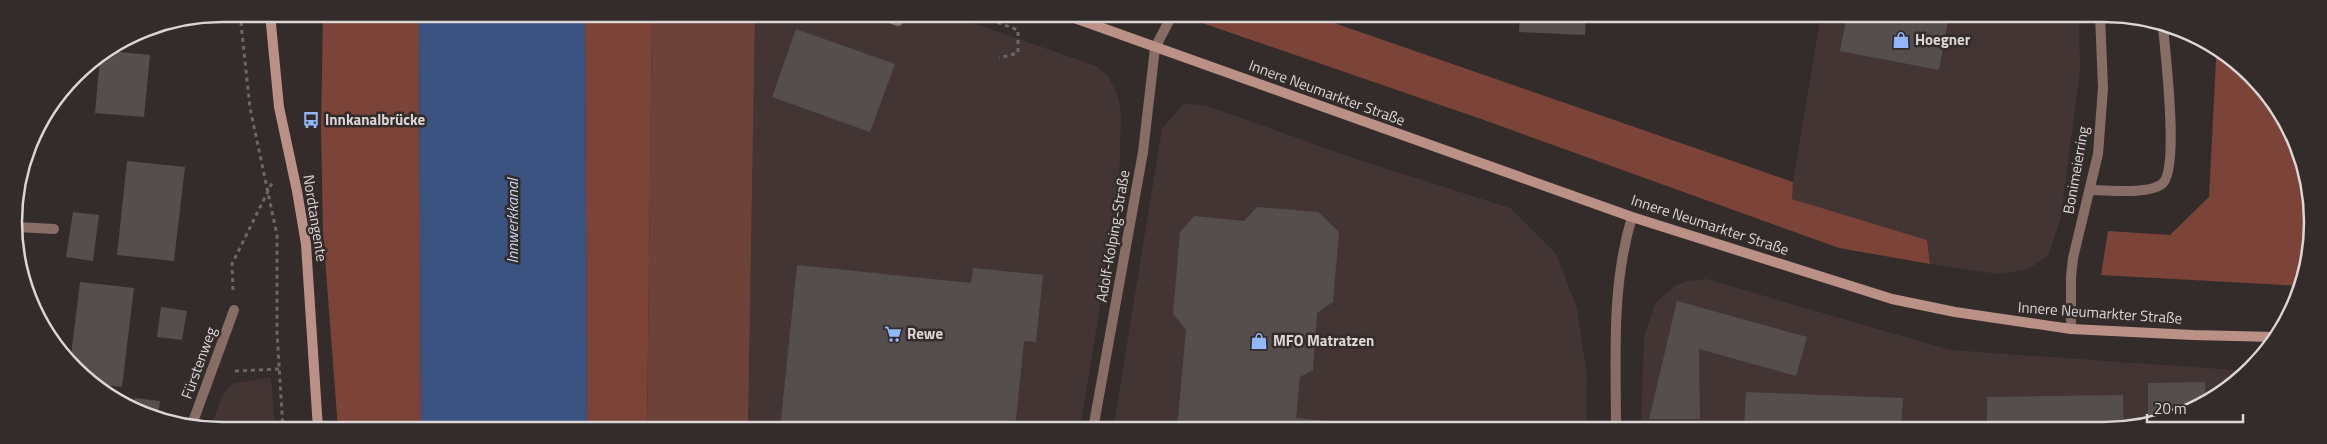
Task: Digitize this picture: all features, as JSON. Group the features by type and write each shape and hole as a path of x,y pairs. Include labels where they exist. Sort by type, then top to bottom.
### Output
{"main road":[{"name":"Nordtangente","path":"271,22 280,107 306,244 318,422"},
{"name":"Innere Neumarkter Straße","path":"1087,22 1155,48 1632,217 1892,298 1964,314 2071,329 2268,337"}],"street":[{"path":"1155,48 1168,22"},
{"name":"Bonimeierring","path":"2071,329 2073,258 2098,154 2103,88 2100,22"},
{"path":"2090,190 2144,191 2163,183 2169,171 2172,147 2163,31"},
{"name":"Adolf-Kolping-Straße","path":"1095,422 1143,152 1155,48"},
{"path":"1616,422 1616,305 1624,245 1632,217"},
{"path":"22,227 54,229"},
{"name":"Fürstenweg","path":"194,420 234,310"}],"path":[{"path":"241,22 250,108 277,235 277,333 283,422"},
{"path":"996,22 1018,30 1018,53 999,58"},
{"path":"234,310 232,264 268,188 289,155"},
{"path":"212,372 280,369"}],"shaded area":[{"path":"323,22 419,22 421,422 337,422 323,231 321,129"},
{"path":"585,22 652,22 647,422 587,422"},
{"path":"652,22 755,22 748,422 647,422"},
{"path":"755,22 970,22 1096,66 1108,76 1117,94 1121,112 1119,190 1081,422 748,422"},
{"path":"1204,22 1331,22 1793,182 1792,199 1927,240 1930,264 1839,248 1484,120 1205,24"},
{"path":"1820,22 2079,22 2080,71 2061,217 2048,256 2026,270 1998,274 1930,264 1927,240 1792,199 1793,182"},
{"path":"2216,56 2237,72 2255,90 2278,122 2294,158 2301,183 2304,209 2303,248 2294,286 2101,275 2108,231 2170,235 2209,197"},
{"path":"1183,104 1205,105 1353,158 1510,208 1556,254 1577,308 1587,377 1586,422 1114,422 1162,129"},
{"path":"1706,279 1950,350 2239,370 2216,388 2193,401 2157,415 2131,420 2105,422 1641,422 1644,337 1655,303 1676,285 1687,281"},
{"path":"271,377 274,422 213,421 222,396 232,384"}],"water":[{"name":"Innwerkkanal","path":"419,22 585,22 587,422 421,422"}],"building":[{"path":"1520,22 1586,22 1585,35 1519,32"},
{"path":"1846,22 1948,22 1939,70 1840,51"},
{"path":"796,29 895,64 870,132 772,97"},
{"path":"120,50 120,52 150,55 144,117 95,113 99,65"},
{"path":"127,161 185,167 174,261 117,255"},
{"path":"1257,207 1318,212 1339,232 1333,302 1317,313 1313,370 1300,377 1296,418 1337,422 1178,422 1186,330 1173,314 1180,232 1194,216 1244,221"},
{"path":"73,212 99,215 93,261 66,257"},
{"path":"797,265 971,283 973,268 1043,275 1036,342 1024,341 1016,422 781,422"},
{"path":"80,282 134,288 122,387 108,385 90,372 71,353"},
{"path":"1677,301 1807,337 1796,376 1699,349 1700,419 1649,419"},
{"path":"161,307 187,311 182,340 157,337"},
{"path":"2205,382 2205,395 2169,411 2148,417 2148,383"},
{"path":"1746,392 1903,398 1902,422 1744,422"},
{"path":"2123,395 2124,421 1987,422 1987,397"},
{"path":"135,398 160,401 159,411 158,411 134,401"}],"place":[{"name":"Hoegner","path":"1901,40"},
{"name":"Innkanalbrücke","path":"311,120"},
{"name":"Rewe","path":"893,334"},
{"name":"MFO Matratzen","path":"1259,341"}]}
